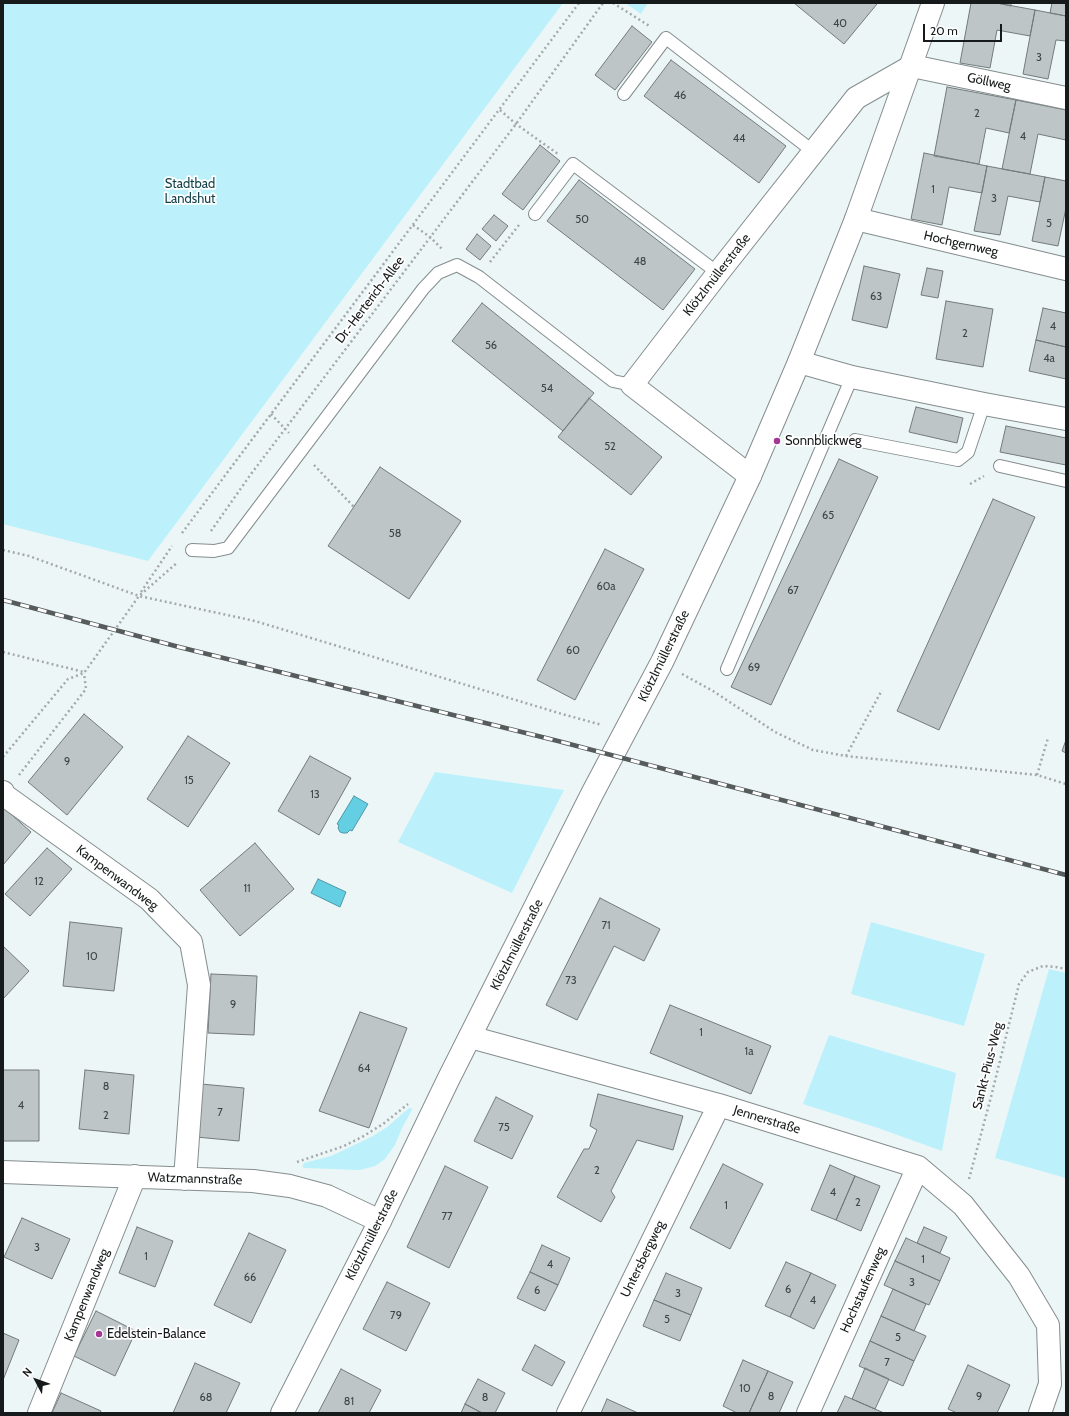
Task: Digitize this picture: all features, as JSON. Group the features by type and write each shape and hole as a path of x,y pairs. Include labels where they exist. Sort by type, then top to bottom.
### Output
{"street":[{"name":"Klötzlmüllerstraße","path":"282,1413 380,1221 470,1037 593,792 662,662 750,476 799,362 856,219 912,66 933,3"},
{"name":"Klötzlmüllerstraße","path":"632,385 856,98 912,66"},
{"name":"Göllweg","path":"912,66 1066,98"},
{"name":"Hochgernweg","path":"856,219 1066,269"},
{"path":"799,362 852,377 1066,419"},
{"path":"632,385 750,476"},
{"name":"Kampenwandweg","path":"4,793 149,899 192,942 199,984 185,1179"},
{"name":"Jennerstraße","path":"470,1037 719,1104 918,1167 962,1205 1019,1276 1048,1325 1050,1384 1040,1413"},
{"name":"Untersbergweg","path":"568,1413 719,1104"},
{"name":"Hochstaufenweg","path":"808,1413 918,1167"},
{"name":"Watzmannstraße","path":"3,1172 253,1181 290,1186 327,1196 380,1221"},
{"name":"Kampenwandweg","path":"39,1413 135,1176"}],"lane":[{"path":"624,94 666,38 814,152"},
{"path":"535,214 573,164 718,273"},
{"path":"192,550 214,551 228,548 423,288 438,273 457,265 479,276 613,381 632,385"},
{"path":"726,669 852,377"},
{"path":"855,440 958,460 968,452 984,404"},
{"path":"1000,466 1066,481"}],"path":[{"name":"Dr.-Herterich-Allee","path":"178,538 580,3"},
{"name":"Dr.-Herterich-Allee","path":"139,596 192,550 210,532 251,474 516,124 604,3"},
{"path":"613,3 666,38"},
{"path":"500,110 516,124 573,164"},
{"path":"479,276 527,216 535,214"},
{"path":"413,225 430,237 457,265"},
{"name":"Dr.-Herterich-Allee","path":"3,757 68,679 84,673 173,545"},
{"path":"3,550 29,556 139,596 255,621 562,714 625,731"},
{"path":"3,652 84,673 86,689 4,793"},
{"path":"662,662 713,691 775,732 813,750 846,756 1038,774 1066,784"},
{"path":"846,756 882,690"},
{"path":"1038,774 1048,738"},
{"name":"Sankt-Pius-Weg","path":"962,1205 1019,984 1028,972 1043,966 1066,969"},
{"path":"292,1164 344,1146 362,1137 383,1124 409,1103"}],"green space":[{"name":"Stadtbad Landshut","path":"3,3 563,3 148,561 3,524"},
{"path":"625,3 648,3 641,14"},
{"path":"435,772 564,790 512,893 398,842"},
{"path":"871,922 985,954 964,1026 851,994"},
{"path":"1049,969 1066,973 1066,1178 995,1158"},
{"path":"829,1035 956,1073 942,1151 878,1128 803,1104"},
{"path":"409,1108 412,1110 395,1145 385,1159 375,1166 360,1170 304,1168 302,1166 304,1163 331,1156 373,1136 387,1127"}],"water":[{"path":"354,796 368,804 352,831 350,830 347,833 340,832 338,828 339,825 337,824"},
{"path":"318,879 346,892 340,907 311,893"}],"building":[{"path":"794,3 876,3 877,4 844,44"},
{"path":"971,3 997,3 1035,10 1030,36 997,30 990,68 960,63"},
{"path":"997,3 1011,3 1011,6"},
{"path":"1052,3 1066,3 1066,16 1050,13"},
{"path":"1035,10 1066,16 1066,41 1056,40 1048,79 1023,74"},
{"path":"632,26 652,42 615,90 595,75"},
{"path":"671,60 786,146 759,183 644,96"},
{"path":"947,87 1016,100 1009,133 986,128 979,164 934,156"},
{"path":"1016,100 1066,110 1066,140 1038,134 1030,174 1002,169"},
{"path":"540,145 560,161 523,210 502,194"},
{"path":"924,153 987,166 982,193 949,187 942,225 911,219"},
{"path":"987,166 1045,177 1040,202 1008,196 1000,235 974,231"},
{"path":"1045,177 1066,181 1066,208 1058,246 1032,241"},
{"path":"579,180 695,269 663,310 547,221"},
{"path":"494,215 508,226 496,241 482,229"},
{"path":"477,234 491,246 480,260 466,249"},
{"path":"864,266 900,274 887,328 852,320"},
{"path":"927,268 943,271 938,298 921,295"},
{"path":"946,301 993,309 983,367 936,359"},
{"path":"482,303 594,393 563,431 452,341"},
{"path":"1043,308 1066,313 1066,347 1036,340"},
{"path":"1036,340 1066,347 1066,379 1029,371"},
{"path":"589,398 662,457 631,495 558,437"},
{"path":"916,407 963,418 957,443 909,432"},
{"path":"1006,426 1066,438 1066,465 1000,452"},
{"path":"839,459 878,477 771,705 731,687"},
{"path":"380,467 461,521 409,599 328,546"},
{"path":"993,499 1035,517 939,730 897,711"},
{"path":"605,549 644,569 575,700 537,680"},
{"path":"84,714 123,747 67,815 28,782"},
{"path":"188,736 230,763 188,827 147,799"},
{"path":"1066,740 1066,753 1062,751"},
{"path":"310,756 351,778 319,835 278,811"},
{"path":"3,807 31,832 3,865"},
{"path":"255,843 294,889 240,936 200,890"},
{"path":"47,848 72,869 30,916 5,894"},
{"path":"600,898 660,929 644,961 614,946 577,1020 546,1005"},
{"path":"70,922 122,928 114,991 63,986"},
{"path":"3,946 29,971 3,999"},
{"path":"211,974 257,976 254,1035 208,1033"},
{"path":"670,1005 771,1046 751,1094 650,1053"},
{"path":"360,1012 407,1028 369,1128 319,1111"},
{"path":"3,1070 39,1070 39,1141 3,1141"},
{"path":"85,1070 134,1075 129,1134 79,1129"},
{"path":"201,1084 244,1088 239,1141 196,1137"},
{"path":"598,1094 683,1116 673,1150 637,1140 611,1191 615,1197 601,1222 557,1197 584,1149 589,1149 597,1130 590,1126"},
{"path":"496,1097 533,1116 512,1159 474,1141"},
{"path":"723,1164 763,1184 730,1249 690,1228"},
{"path":"830,1165 855,1176 836,1220 811,1210"},
{"path":"445,1166 488,1187 449,1268 407,1247"},
{"path":"855,1176 880,1186 861,1231 836,1220"},
{"path":"22,1218 70,1239 52,1279 4,1257"},
{"path":"137,1227 173,1241 155,1287 119,1273"},
{"path":"924,1227 947,1237 940,1253 917,1243"},
{"path":"249,1233 286,1250 251,1323 214,1305"},
{"path":"906,1238 950,1258 940,1281 895,1261"},
{"path":"542,1245 570,1258 558,1285 530,1272"},
{"path":"895,1261 940,1281 929,1305 884,1285"},
{"path":"786,1262 811,1273 790,1317 765,1306"},
{"path":"530,1272 558,1285 545,1311 517,1298"},
{"path":"666,1273 702,1288 691,1315 654,1300"},
{"path":"811,1273 836,1285 814,1329 790,1317"},
{"path":"387,1282 430,1303 406,1351 363,1329"},
{"path":"893,1289 926,1304 914,1331 881,1316"},
{"path":"654,1300 691,1315 680,1341 643,1326"},
{"path":"96,1311 136,1331 115,1376 74,1356"},
{"path":"881,1316 926,1336 914,1361 870,1341"},
{"path":"3,1333 19,1340 3,1380"},
{"path":"870,1341 914,1361 903,1386 859,1366"},
{"path":"535,1345 565,1362 552,1386 522,1370"},
{"path":"743,1360 768,1371 749,1413 737,1413 723,1406"},
{"path":"195,1363 240,1383 226,1413 173,1413"},
{"path":"968,1365 1010,1385 997,1413 957,1413 948,1409"},
{"path":"865,1368 889,1379 875,1409 852,1399"},
{"path":"341,1369 381,1390 369,1413 318,1413"},
{"path":"768,1371 793,1382 779,1413 749,1413"},
{"path":"478,1379 505,1393 495,1413 482,1413 465,1404"},
{"path":"61,1393 101,1411 100,1413 52,1413"},
{"path":"845,1396 852,1399 884,1413 837,1413"},
{"path":"607,1399 638,1413 601,1413"},
{"path":"465,1404 482,1413 461,1413"}],"railway":[{"path":"3,600 179,647 558,741 1066,875"}],"place":[{"name":"Sonnblickweg","path":"777,441"},
{"name":"Edelstein-Balance","path":"99,1334"}]}
